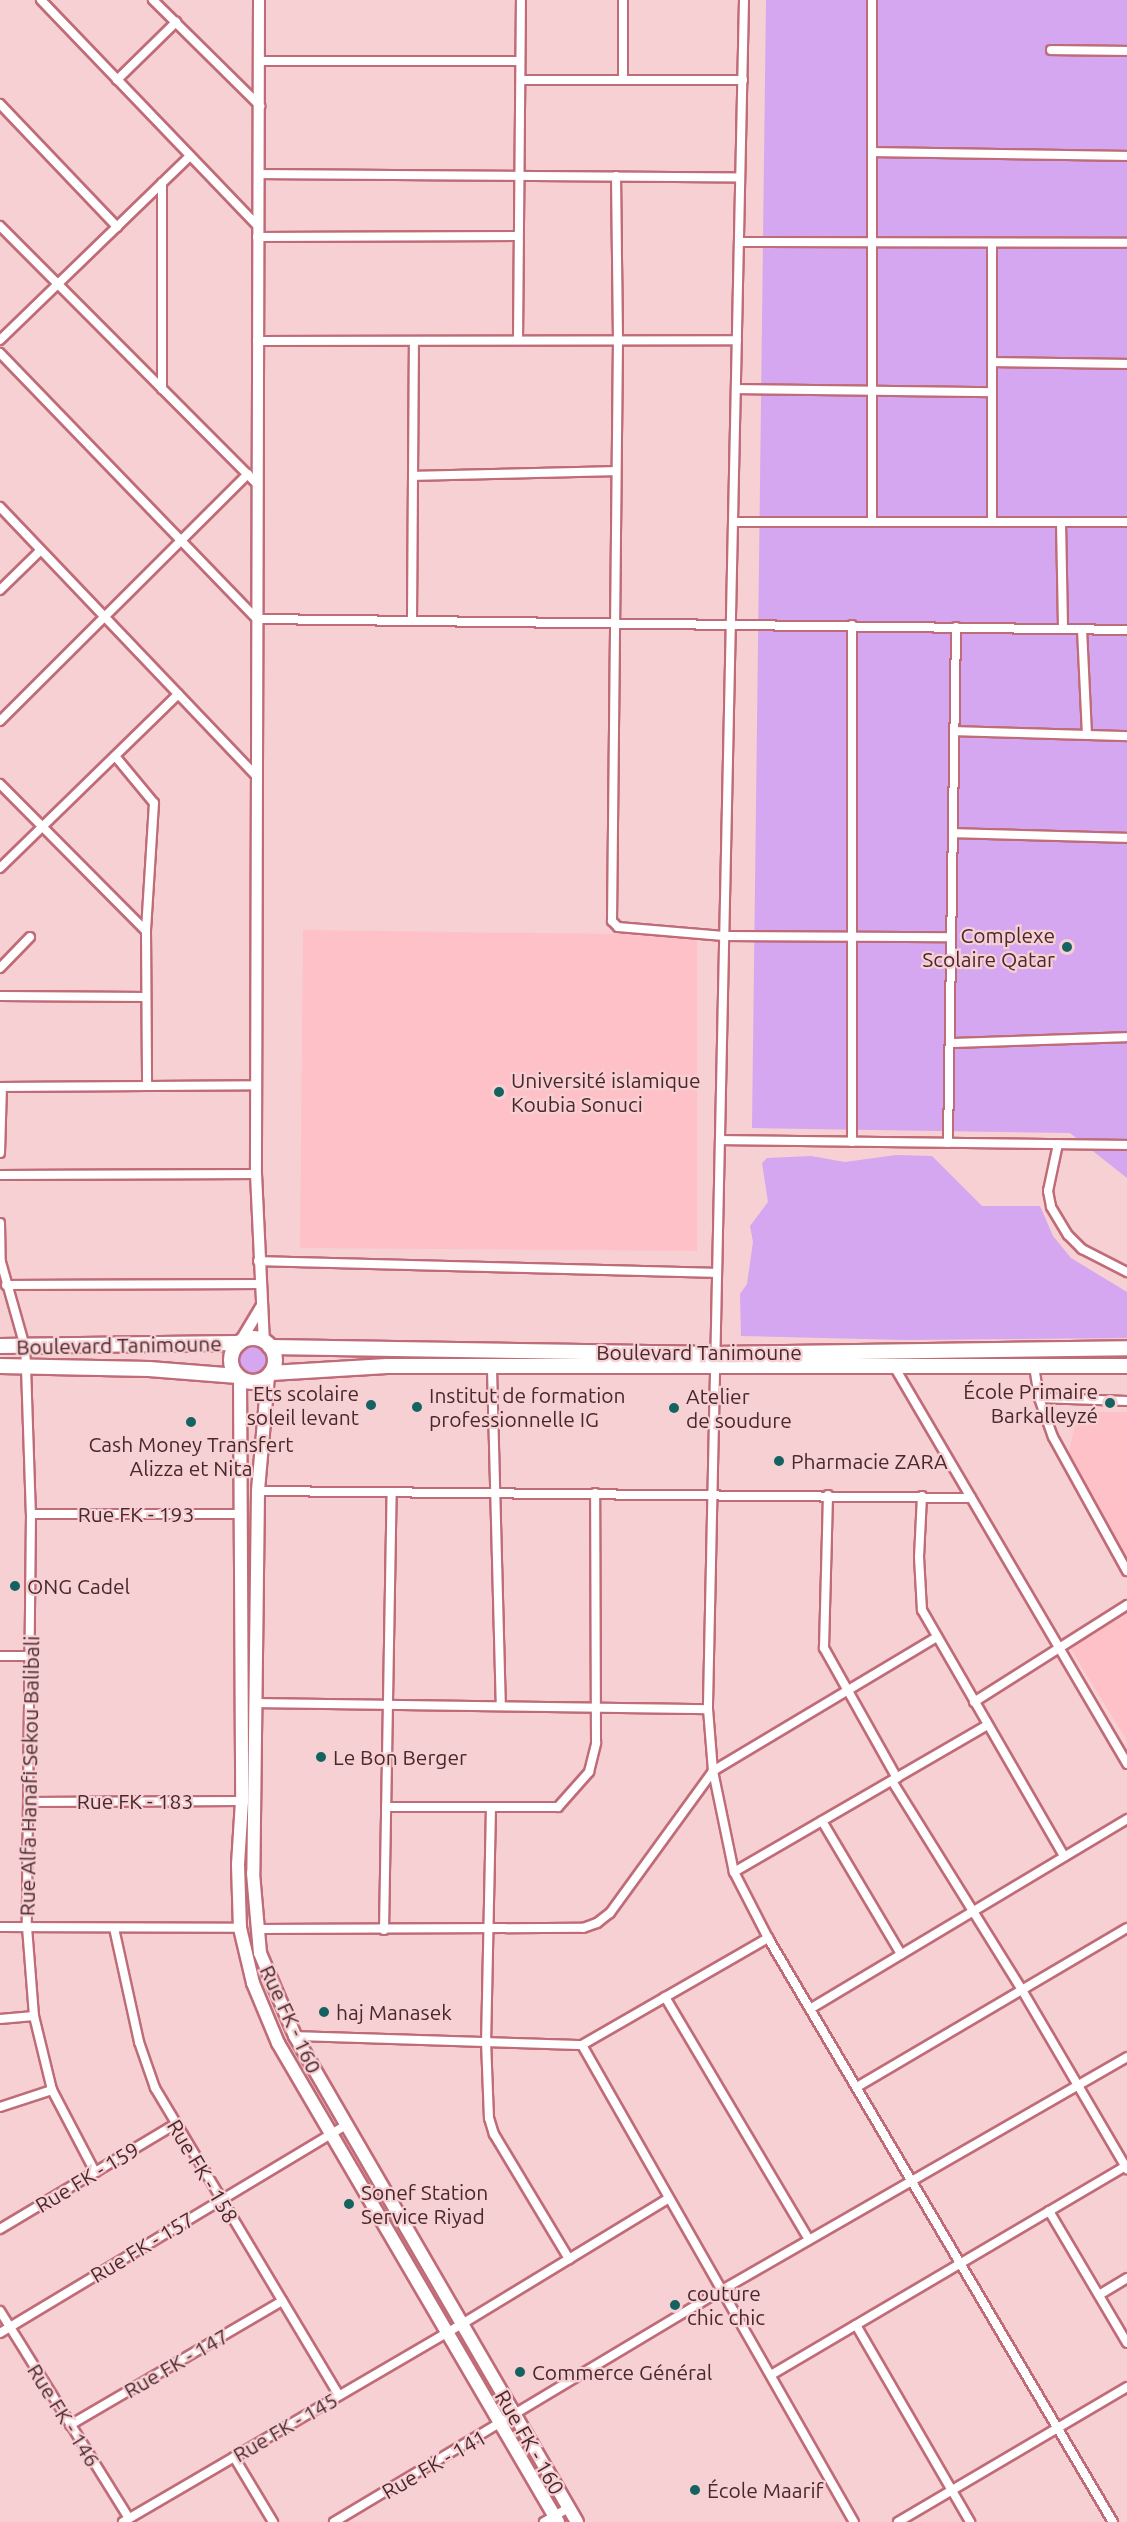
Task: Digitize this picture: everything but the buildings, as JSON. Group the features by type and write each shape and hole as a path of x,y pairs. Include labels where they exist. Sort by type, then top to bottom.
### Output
{"main road":[{"path":"252,1338 267,1344 275,1362 270,1374 255,1382 239,1377 231,1356 240,1343 252,1338"},
{"name":"Boulevard Tanimoune","path":"0,1346 240,1343"},
{"name":"Boulevard Tanimoune","path":"267,1344 715,1354 1127,1348"},
{"name":"Boulevard Tanimoune","path":"0,1366 149,1369 239,1377"},
{"name":"Boulevard Tanimoune","path":"270,1374 387,1366 492,1369 1127,1366"},
{"name":"Rue FK - 160","path":"270,1374 258,1491 253,1873 256,1929 260,1953 295,2036 577,2522"},
{"name":"Rue FK - 160","path":"239,1377 242,1514 242,1801 238,1864 240,1928 246,1955 278,2043 502,2423 553,2520"},
{"path":"246,1955 260,1953"}],"street":[{"path":"42,0 257,225"},
{"path":"153,0 260,106"},
{"path":"259,0 256,1174 259,1284 267,1344"},
{"path":"518,340 521,0"},
{"path":"623,0 623,79"},
{"path":"744,0 708,1709 714,1772 734,1872 768,1938 959,2265 1113,2522"},
{"path":"872,0 872,522"},
{"path":"117,80 176,22"},
{"path":"1051,50 1127,51"},
{"path":"260,61 520,61"},
{"path":"521,80 742,80"},
{"path":"0,104 117,227"},
{"path":"873,152 1127,156"},
{"path":"0,340 190,156"},
{"path":"258,174 740,177"},
{"path":"616,176 618,340 612,921 618,927 724,936 951,937"},
{"path":"162,183 162,388"},
{"path":"0,226 257,484"},
{"path":"257,237 518,236"},
{"path":"739,242 1127,243"},
{"path":"992,243 992,522"},
{"path":"412,620 414,340"},
{"path":"257,341 737,340"},
{"path":"0,353 257,619 731,623 1127,630"},
{"path":"992,362 1127,364"},
{"path":"736,389 992,393"},
{"path":"413,476 616,471"},
{"path":"0,721 248,474"},
{"path":"0,507 257,777"},
{"path":"733,522 1127,522"},
{"path":"1061,522 1063,628"},
{"path":"0,590 41,550"},
{"path":"852,625 852,1142"},
{"path":"948,1143 956,627"},
{"path":"1082,629 1087,735"},
{"path":"0,868 178,694"},
{"path":"955,731 1127,736"},
{"path":"115,756 154,803 146,931 147,1085"},
{"path":"0,784 146,931"},
{"path":"953,833 1127,838"},
{"path":"0,968 30,937"},
{"path":"0,996 146,997"},
{"path":"950,1043 1127,1037"},
{"path":"0,1153 1,1087 256,1085"},
{"path":"720,1140 1127,1145"},
{"path":"1058,1144 1048,1191 1051,1207 1068,1235 1082,1248 1127,1272"},
{"path":"0,1175 256,1174"},
{"name":"Rue Alfa Hanafi Sekou Balibali","path":"0,1223 6,1285 4,1296 25,1347 26,1366 31,1514 27,1927 34,2016 52,2090 95,2172"},
{"path":"258,1261 717,1273"},
{"path":"6,1285 259,1284"},
{"path":"240,1343 261,1306"},
{"path":"1034,1366 1039,1398 1071,1475 1127,1571"},
{"path":"895,1368 1127,1764"},
{"path":"492,1369 501,1706"},
{"path":"1039,1398 1127,1401"},
{"path":"258,1491 712,1493 971,1498"},
{"path":"384,1930 392,1492"},
{"path":"386,1807 558,1807 568,1798 593,1765 595,1493"},
{"path":"771,2375 1126,2167 895,1780 824,1648 828,1495"},
{"path":"922,1496 919,1557 922,1610 1064,1856"},
{"name":"Rue FK - 193","path":"31,1514 242,1514"},
{"path":"974,1702 1060,1650 1127,1605"},
{"path":"256,1929 584,1928 597,1923 610,1913 714,1772 936,1637"},
{"path":"0,1656 30,1656"},
{"path":"257,1703 708,1709"},
{"path":"734,1872 988,1725"},
{"name":"Rue FK - 183","path":"28,1802 242,1801"},
{"path":"491,1807 486,2041 491,2127 569,2259"},
{"path":"810,2008 1127,1819"},
{"path":"822,1821 901,1954"},
{"path":"0,1927 240,1928"},
{"name":"Rue FK - 158","path":"114,1928 139,2042 155,2088 174,2125 339,2395"},
{"path":"857,2087 1127,1928"},
{"path":"295,2036 582,2045 768,1938"},
{"path":"665,1997 809,2240"},
{"path":"0,2019 34,2016"},
{"path":"582,2045 854,2522"},
{"name":"Rue FK - 141","path":"334,2522 722,2290 1127,2057"},
{"path":"0,2107 52,2090"},
{"name":"Rue FK - 159","path":"0,2229 174,2125"},
{"name":"Rue FK - 157","path":"0,2333 346,2125"},
{"name":"Rue FK - 145","path":"126,2520 462,2324 669,2198"},
{"path":"1049,2211 1127,2343"},
{"path":"1099,2295 1127,2278"},
{"name":"Rue FK - 147","path":"70,2425 282,2301"},
{"name":"Rue FK - 146","path":"0,2311 126,2520"},
{"path":"856,2325 970,2522"},
{"path":"898,2522 1127,2387"},
{"path":"234,2457 273,2522"},
{"path":"553,2520 568,2508"}],"shaded area":[{"path":"766,0 1127,0 1127,1178 1070,1133 752,1128"},
{"name":"Université islamique Koubia Sonuci","path":"303,930 697,935 697,1251 300,1248"},
{"path":"896,1155 932,1156 982,1206 1040,1206 1053,1236 1071,1258 1127,1292 1127,1338 905,1340 741,1336 740,1294 747,1284 753,1242 750,1226 768,1202 762,1163 767,1158 811,1156 845,1162"},
{"path":"253,1343 264,1348 269,1359 264,1370 253,1375 242,1370 237,1359 242,1348"},
{"path":"1078,1412 1127,1412 1127,1558 1068,1455"},
{"path":"1127,1612 1127,1741 1069,1646"}],"place":[{"name":"Complexe Scolaire Qatar","path":"1067,947"},
{"name":"Université islamique Koubia Sonuci","path":"499,1092"},
{"name":"École Primaire Barkalleyzé","path":"1110,1403"},
{"name":"Ets scolaire soleil levant","path":"371,1405"},
{"name":"Institut de formation professionnelle IG","path":"417,1407"},
{"name":"Atelier de soudure","path":"674,1408"},
{"name":"Cash Money Transfert Alizza et Nita","path":"191,1422"},
{"name":"Pharmacie ZARA","path":"779,1461"},
{"name":"ONG Cadel","path":"15,1586"},
{"name":"Le Bon Berger","path":"321,1757"},
{"name":"haj Manasek","path":"324,2012"},
{"name":"Sonef Station Service Riyad","path":"349,2204"},
{"name":"couture chic chic","path":"675,2305"},
{"name":"Commerce Général","path":"520,2372"},
{"name":"École Maarif","path":"695,2490"}]}
